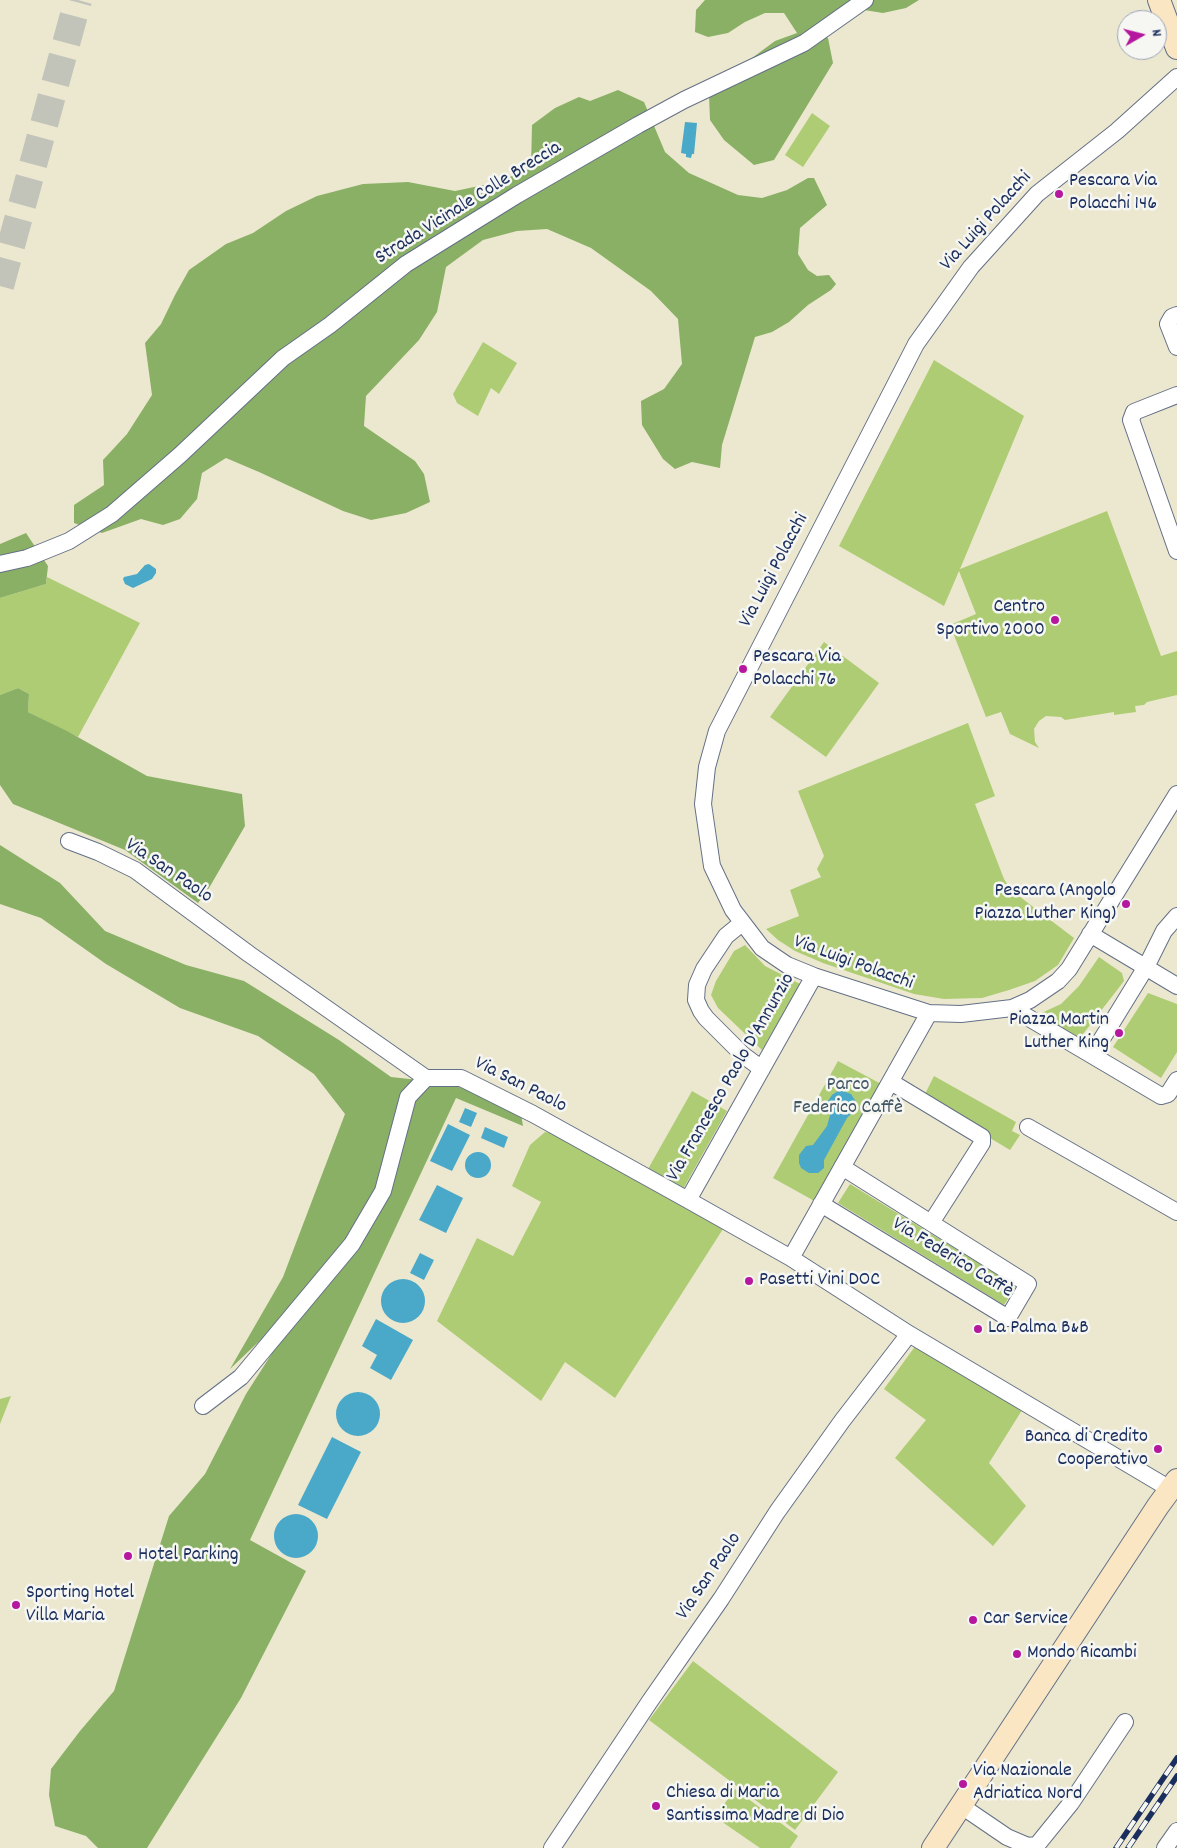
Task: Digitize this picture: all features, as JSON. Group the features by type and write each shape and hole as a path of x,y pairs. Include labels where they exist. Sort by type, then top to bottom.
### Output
{"main road":[{"path":"1158,0 1177,48"},
{"path":"933,1848 1168,1492"}],"street":[{"name":"Strada Vicinale Colle Breccia","path":"0,564 27,558 69,542 112,514 180,455 283,358 330,325 406,264 638,125 684,100 804,43 865,0"},
{"name":"Via Luigi Polacchi","path":"1177,77 1124,124 1037,194 966,275 916,344 717,731 707,767 703,804 712,866 731,906 762,948 787,965 814,976 929,1013 961,1014 1012,1008 1030,1000 1058,981 1069,969 1177,794"},
{"path":"1177,315 1172,317 1168,324 1177,347"},
{"path":"1177,395 1134,412 1131,420 1177,551"},
{"name":"Via San Paolo","path":"69,841 98,852 135,870 258,960 426,1078 461,1078 533,1114 688,1200 791,1258 909,1334 1168,1492"},
{"path":"1092,1054 1146,967 1164,931 1177,916"},
{"path":"742,923 726,936 704,970 697,985 696,1000 706,1018 743,1055 762,1068"},
{"path":"1090,934 1177,986"},
{"name":"Via Francesco Paolo D'Annunzio","path":"688,1200 814,976"},
{"path":"1012,1008 1161,1096 1168,1094 1177,1080"},
{"path":"791,1258 929,1013"},
{"path":"203,1406 241,1377 352,1244 383,1191 408,1097 426,1078"},
{"name":"Via Federico Caffè","path":"891,1082 982,1138 982,1143 931,1223"},
{"path":"1028,1127 1177,1212"},
{"name":"Via Federico Caffè","path":"821,1204 1008,1318 1028,1284 842,1167"},
{"name":"Via San Paolo","path":"552,1848 650,1701 722,1599 783,1505 842,1421 909,1334"},
{"path":"960,1805 1015,1840 1028,1846 1037,1845 1072,1803 1124,1722"},
{"path":"1165,1848 1177,1831"}],"green space":[{"path":"705,0 919,0 906,8 883,13 864,10 817,30 828,38 833,63 774,160 754,165 724,140 710,120 709,95 775,41 797,33 784,13 765,13 745,22 728,33 708,37 695,32 696,10"},
{"path":"618,90 644,102 665,152 689,173 738,195 762,198 787,190 808,178 814,178 827,205 800,228 798,254 808,270 817,276 829,275 836,284 831,290 808,305 789,322 772,332 755,337 722,445 720,468 692,462 675,469 663,459 642,425 641,401 664,389 682,364 678,319 651,291 591,248 547,229 517,231 483,240 446,267 437,312 419,340 366,396 364,426 415,461 424,474 430,502 406,513 371,520 343,511 226,458 202,473 197,499 180,519 163,525 141,519 102,533 74,523 74,505 104,485 103,460 127,434 152,395 145,343 161,324 189,270 226,244 253,233 286,211 317,196 363,184 408,182 455,191 498,182 531,168 532,125 555,108 579,97 590,101"},
{"path":"812,113 830,126 803,167 785,155"},
{"path":"483,342 517,363 499,394 491,388 478,416 457,403 453,394"},
{"path":"934,360 1024,416 960,569 1107,511 1161,656 1177,651 1177,695 1135,706 1136,712 1114,715 1114,712 1065,720 1061,717 1046,716 1039,721 1034,729 1035,742 1039,748 1010,734 1001,712 986,717 950,625 976,614 959,571 944,606 839,546"},
{"path":"26,533 48,566 46,584 0,598 0,544"},
{"path":"47,577 140,623 78,737 28,712 29,694 18,688 0,695 0,598 46,584"},
{"path":"824,642 879,683 826,757 770,717"},
{"path":"18,688 29,694 28,712 67,731 147,776 242,794 245,826 209,888 198,903 125,850 13,804 0,785 0,695"},
{"path":"968,723 995,796 975,804 1004,879 1011,890 1074,938 1058,965 1035,981 1009,990 982,998 944,999 914,994 823,963 795,951 778,940 766,929 799,916 790,890 821,877 817,869 824,856 798,791"},
{"path":"0,845 60,883 105,931 186,965 244,981 339,1040 391,1077 446,1083 481,1094 521,1114 523,1126 456,1098 250,1540 306,1571 241,1698 147,1848 98,1848 86,1836 55,1826 49,1795 51,1769 114,1691 169,1516 205,1474 246,1394 285,1333 272,1329 230,1369 283,1277 345,1114 314,1074 258,1036 180,1008 106,964 41,918 0,904"},
{"path":"745,945 765,966 800,984 762,1050 718,1008 711,995 716,981 734,951"},
{"path":"1099,957 1122,973 1124,981 1080,1038 1037,1015 1061,1004 1079,986"},
{"path":"1148,993 1177,1004 1177,1052 1161,1078 1113,1047"},
{"name":"Parco Federico Caffè","path":"838,1061 885,1086 818,1203 773,1178"},
{"path":"934,1076 1016,1122 1012,1131 1020,1135 1010,1150 923,1098"},
{"path":"692,1091 727,1111 683,1189 648,1169"},
{"path":"545,1132 551,1133 723,1229 615,1398 565,1362 541,1401 437,1321 477,1238 513,1256 541,1202 512,1186 530,1145"},
{"path":"850,1184 1016,1286 1004,1305 838,1203"},
{"path":"919,1341 1024,1407 989,1463 1026,1506 993,1546 895,1458 926,1420 884,1389"},
{"path":"11,1396 0,1424 0,1399"},
{"path":"693,1661 838,1772 795,1830 649,1720"},
{"path":"735,1789 798,1836 790,1848 760,1848 715,1817"}],"water":[{"path":"685,122 697,123 694,154 692,154 691,158 681,153"},
{"path":"149,564 156,569 152,579 133,588 125,584 124,577 137,574 145,565"},
{"path":"838,1091 851,1094 856,1102 855,1110 847,1118 824,1160 824,1168 818,1173 809,1173 801,1168 799,1155 806,1146 813,1145 827,1126 830,1115 828,1101"},
{"path":"465,1108 477,1113 471,1127 459,1122"},
{"path":"448,1124 470,1135 452,1171 430,1161"},
{"path":"485,1127 508,1137 504,1148 481,1138"},
{"path":"478,1152 487,1156 491,1165 487,1174 478,1178 469,1174 465,1165 469,1156"},
{"path":"437,1185 463,1198 446,1233 419,1220"},
{"path":"420,1253 434,1260 424,1280 410,1273"},
{"path":"403,1279 415,1283 421,1289 425,1301 421,1313 415,1319 403,1323 391,1319 385,1313 381,1301 385,1289 391,1283"},
{"path":"376,1319 413,1340 391,1380 370,1368 377,1355 362,1346"},
{"path":"358,1392 370,1396 376,1402 380,1414 376,1426 370,1432 358,1436 346,1432 340,1426 336,1414 340,1402 346,1396"},
{"path":"332,1437 361,1452 327,1519 298,1505"},
{"path":"296,1514 308,1518 314,1524 318,1536 314,1548 308,1554 296,1558 284,1554 278,1548 274,1536 278,1524 284,1518"}],"tunnel":[{"path":"0,286 78,0"}],"railway":[{"path":"1116,1848 1177,1758"},
{"path":"1128,1848 1177,1776"}],"place":[{"name":"Pescara Via Polacchi 146","path":"1059,194"},
{"name":"Centro Sportivo 2000","path":"1055,620"},
{"name":"Pescara Via Polacchi 76","path":"743,669"},
{"name":"Pescara (Angolo Piazza Luther King)","path":"1126,904"},
{"name":"Piazza Martin Luther King","path":"1119,1033"},
{"name":"Pasetti Vini DOC","path":"749,1281"},
{"name":"La Palma B&B","path":"978,1329"},
{"name":"Banca di Credito Cooperativo","path":"1158,1449"},
{"name":"Hotel Parking","path":"128,1556"},
{"name":"Sporting Hotel Villa Maria","path":"16,1605"},
{"name":"Car Service","path":"973,1620"},
{"name":"Mondo Ricambi","path":"1017,1654"},
{"name":"Via Nazionale Adriatica Nord","path":"963,1784"},
{"name":"Chiesa di Maria Santissima Madre di Dio","path":"656,1806"}]}
